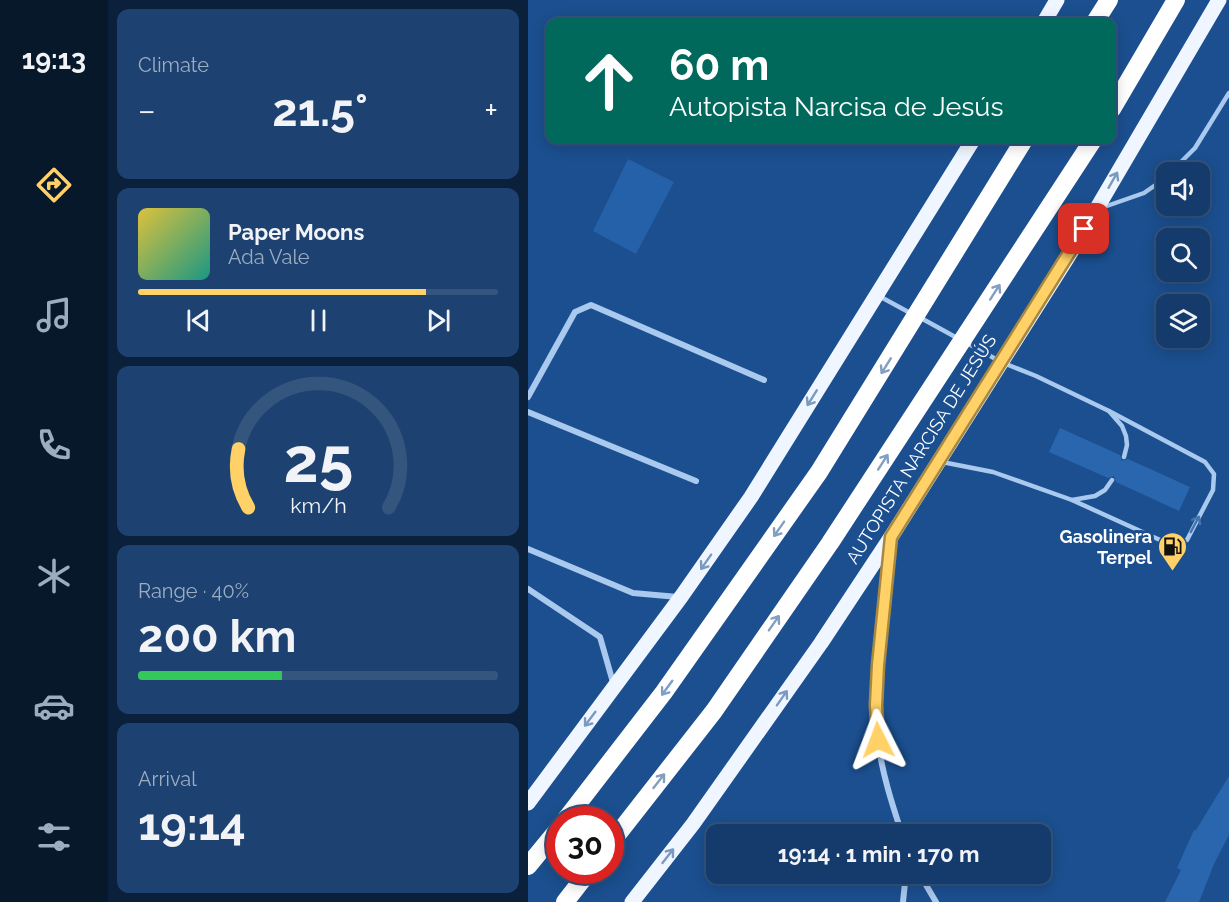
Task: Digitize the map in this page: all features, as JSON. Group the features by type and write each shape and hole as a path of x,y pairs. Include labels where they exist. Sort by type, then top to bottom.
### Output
{"highway":[{"path":"1098,18 1109,0"},
{"path":"1116,102 1176,0"},
{"path":"576,806 664,692 800,500 1022,144"},
{"name":"AUTOPISTA NARCISA DE JESÚS","path":"624,826 714,711 830,543 1090,144"},
{"path":"528,866 546,844"},
{"path":"565,902 579,884"}],"main road":[{"path":"1046,18 1057,0"},
{"name":"AUTOPISTA NARCISA DE JESÚS","path":"632,902 700,814 821,643 891,537 1096,210 1219,0"},
{"path":"528,803 681,597 751,497 970,144"}],"street":[{"path":"528,397 575,312 591,305 764,380"},
{"path":"528,412 696,481"},
{"path":"891,537 876,705 878,740 884,776 899,824"},
{"path":"528,549 633,593 681,597"},
{"path":"528,589 600,637 614,688"},
{"path":"903,902 905,884"},
{"path":"925,884 936,902"}],"lane":[{"path":"1181,162 1195,148 1229,93"},
{"path":"1096,210 1144,193 1156,185"},
{"path":"876,294 1002,362 1109,411 1205,462 1214,474 1213,490 1187,540 1172,543 1160,540 1072,500 993,472 939,461"},
{"path":"1109,411 1122,426 1126,436 1127,445 1124,457"},
{"path":"1072,500 1095,495 1105,490 1112,480"}],"shaded area":[{"path":"628,159 674,182 636,254 593,231"}],"building":[{"path":"1060,428 1120,455 1122,461 1128,459 1190,487 1179,511 1116,482 1114,476 1108,478 1049,452"},
{"path":"1229,776 1229,835 1214,864 1199,902 1165,902 1181,870 1177,868 1194,830"}],"place":[{"name":"Gasolinera Terpel","path":"1173,572"}],"route":[{"path":"878,740 876,705 878,665 891,537 1084,229"}]}
